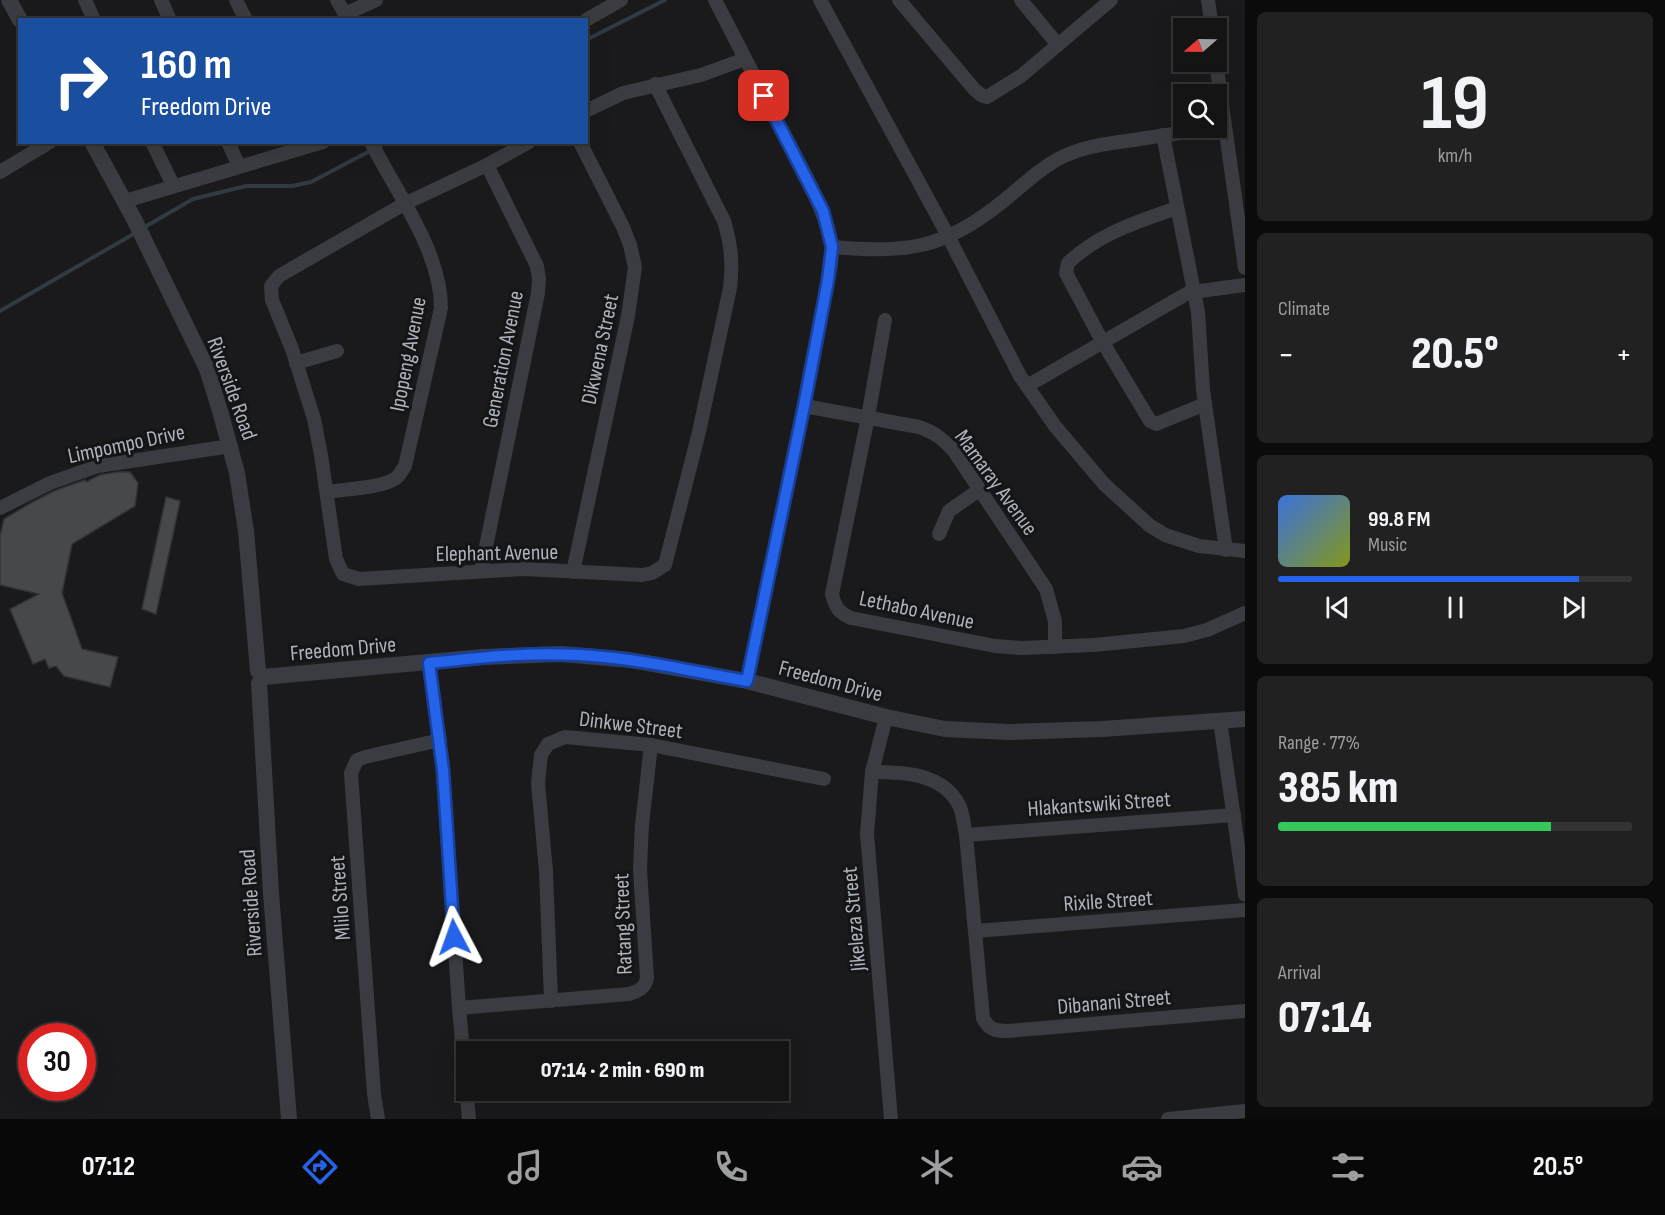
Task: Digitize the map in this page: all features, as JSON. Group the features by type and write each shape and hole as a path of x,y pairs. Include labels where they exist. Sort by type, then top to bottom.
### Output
{"street":[{"path":"9,0 19,18"},
{"path":"85,0 93,18"},
{"path":"161,0 169,18"},
{"path":"236,0 245,18"},
{"path":"338,0 347,17 376,0"},
{"path":"588,19 621,0"},
{"path":"715,0 819,204 832,247 804,406 747,681"},
{"path":"820,0 1027,386 1041,408 1104,484 1149,525 1165,536 1181,542 1245,551"},
{"path":"899,0 981,95 987,97 1021,76 1111,0"},
{"path":"1021,0 1058,45"},
{"path":"1208,0 1211,18"},
{"path":"588,110 623,93 701,75 745,59"},
{"name":"Elephant Avenue","path":"526,144 404,204 279,276 273,282 270,292 272,300 314,419 336,559 343,574 350,577 391,578 524,569 642,575 652,573 665,565 698,436 730,288 733,263 724,220 655,84"},
{"path":"832,247 891,250 912,248 948,237 977,222 1045,167 1061,157 1100,145 1173,134"},
{"path":"1163,135 1200,329 1205,404 1226,550"},
{"path":"1226,138 1245,268"},
{"path":"0,172 47,144"},
{"name":"Riverside Road","path":"93,144 125,201 207,369 231,446 246,531 260,677 271,893 289,1119"},
{"path":"154,144 173,185"},
{"path":"229,144 239,166"},
{"name":"Ipopeng Avenue","path":"327,492 390,482 401,474 405,466 438,327 441,289 428,247 372,144"},
{"name":"Dikwena Street","path":"573,572 628,316 635,267 623,227 581,144"},
{"path":"125,201 306,145"},
{"name":"Generation Avenue","path":"481,571 539,279 531,251 487,165"},
{"path":"1177,208 1115,232 1092,245 1068,263 1066,273 1102,341 1147,417 1153,423 1161,422 1205,404"},
{"path":"1027,386 1102,341 1193,291 1245,285"},
{"name":"Lethabo Avenue","path":"885,320 832,594 838,610 851,618 995,646 1055,647 1190,635 1207,630 1245,612"},
{"path":"296,363 337,351"},
{"name":"Mamaray Avenue","path":"804,406 919,427 938,435 954,450 978,490 1036,571 1046,589 1055,621 1055,647"},
{"name":"Limpompo Drive","path":"0,508 50,483 98,466 231,446"},
{"path":"939,534 949,511 978,490"},
{"name":"Freedom Drive","path":"260,677 535,655 595,656 747,681 886,717 945,729 1010,732 1102,729 1245,719"},
{"path":"429,663 440,740 469,1119"},
{"name":"Jikeleza Street","path":"886,717 872,772 867,834 891,1119"},
{"path":"1220,721 1245,895"},
{"name":"Dinkwe Street","path":"551,1001 550,927 538,783 538,766 541,755 548,744 565,737 651,745 824,779"},
{"name":"Mlilo Street","path":"378,1119 351,773 357,760 365,757 440,740"},
{"name":"Ratang Street","path":"459,1008 629,994 642,989 646,984 640,869 642,825 651,745"},
{"path":"872,772 906,772 935,781 948,791 960,808 966,835 975,931"},
{"name":"Hlakantswiki Street","path":"966,835 1234,815"},
{"name":"Rixile Street","path":"975,931 1245,910"},
{"name":"Dibanani Street","path":"975,931 983,1018 987,1026 995,1030 1008,1031 1245,1011"},
{"path":"1168,1119 1245,1111"}],"building":[{"path":"130,472 138,483 135,506 72,544 62,593 82,649 118,657 110,687 64,676 56,666 49,668 45,659 33,664 10,609 39,594 0,585 0,536 4,519 31,503 54,491 85,480 86,482 100,475"},
{"path":"166,497 180,501 156,614 142,609"}],"waterway":[{"path":"588,39 665,0"},
{"path":"143,228 193,199 246,186 292,186 311,182 383,144"},
{"path":"0,311 137,232"}],"route":[{"path":"454,937 443,770 429,663 483,657 562,654 630,660 747,681 804,406 831,264 832,247 823,211 764,96"}]}
